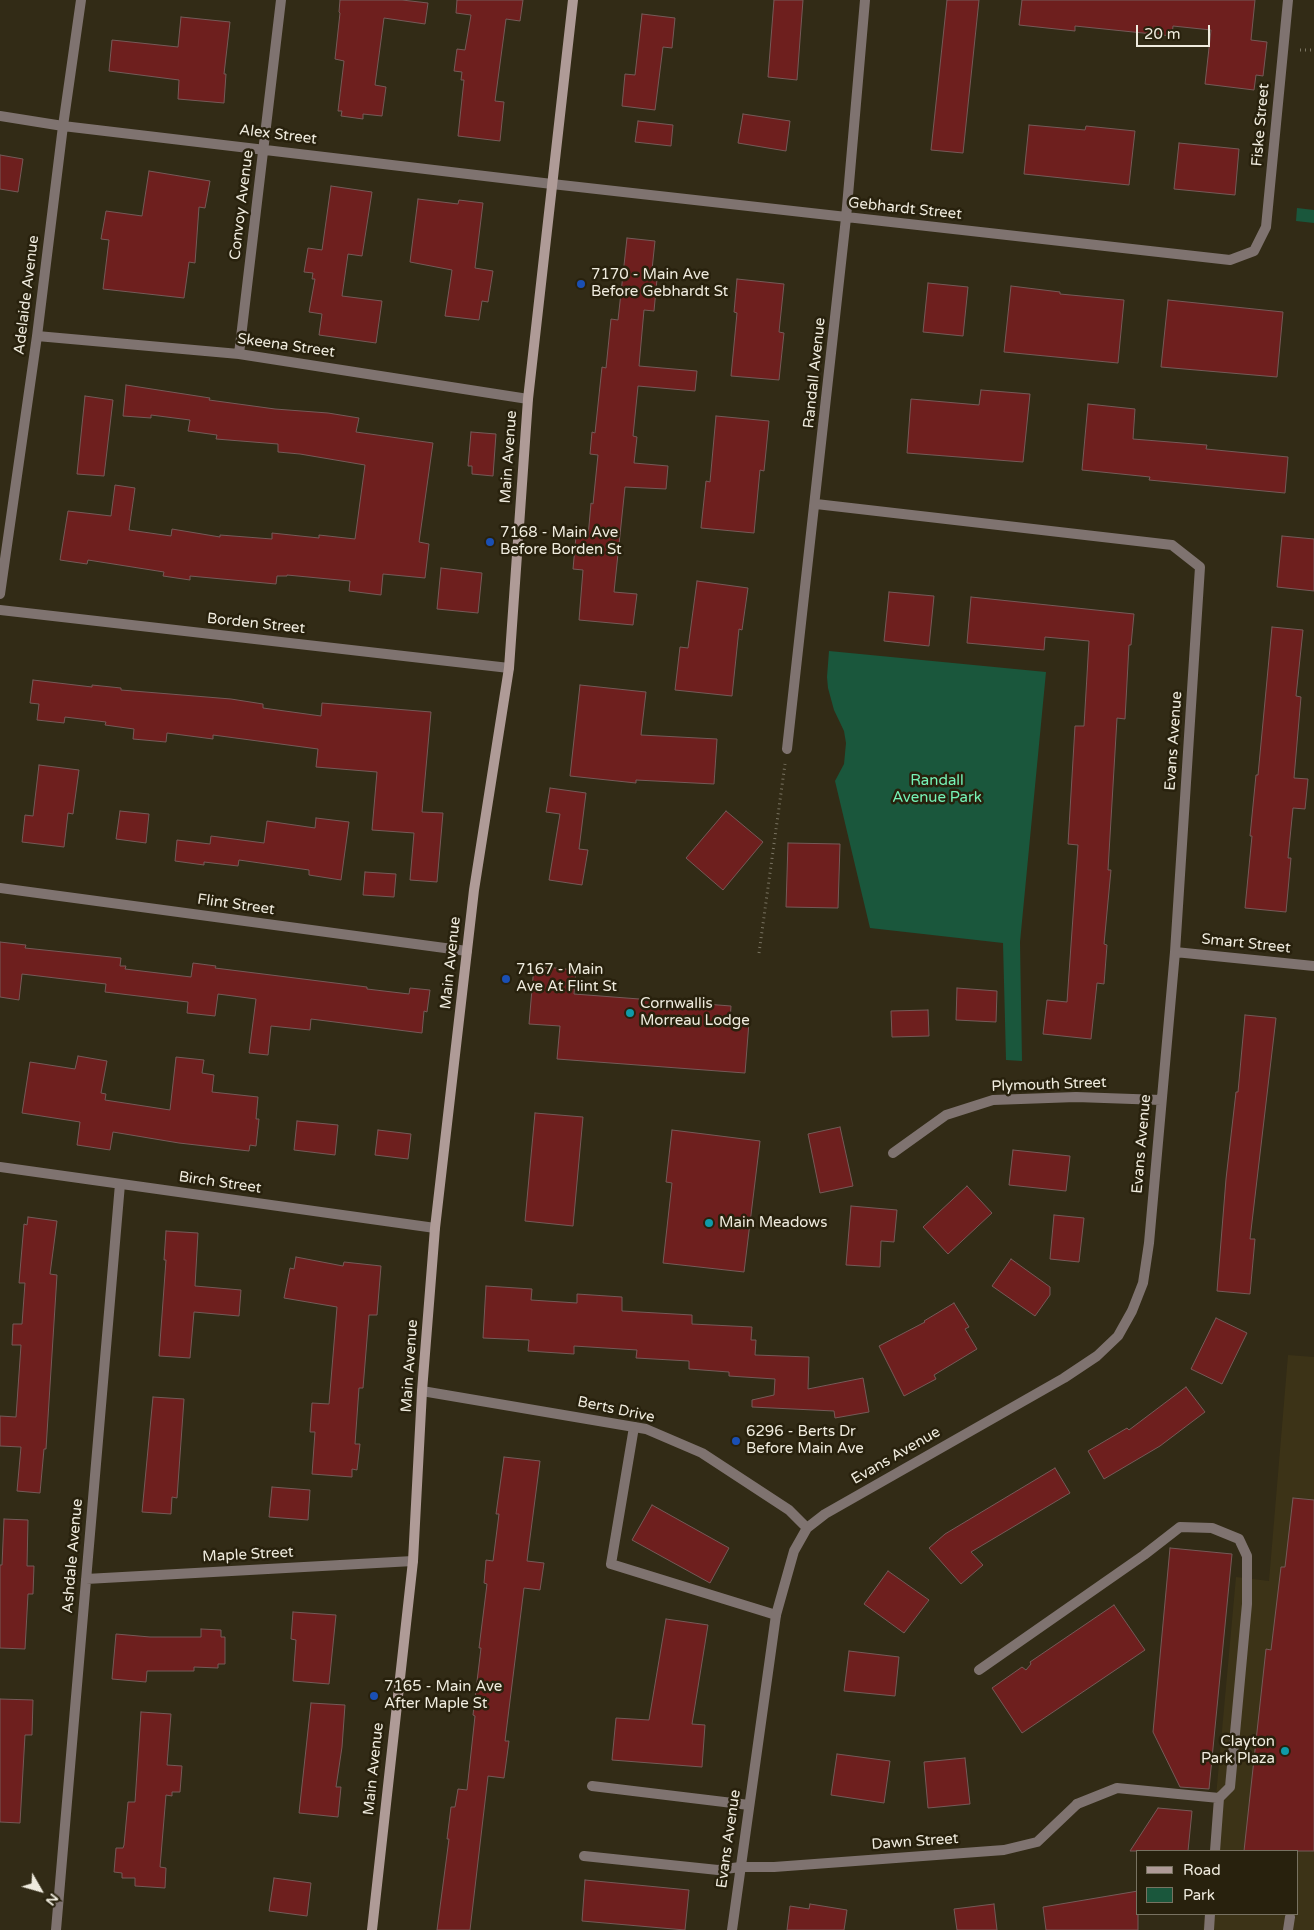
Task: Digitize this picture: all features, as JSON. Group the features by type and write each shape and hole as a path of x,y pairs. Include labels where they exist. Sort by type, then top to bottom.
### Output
{"street":[{"name":"Adelaide Avenue","path":"0,594 37,336 81,0"},
{"name":"Convoy Avenue","path":"239,354 281,0"},
{"name":"Main Avenue","path":"372,1930 413,1561 422,1391 435,1228 474,890 509,668 528,399 573,0"},
{"name":"Randall Avenue","path":"787,749 816,504 846,218 866,0"},
{"name":"Fiske Street","path":"1254,251 1266,227 1288,0"},
{"name":"Alex Street","path":"0,116 63,126 264,148 552,184"},
{"name":"Gebhardt Street","path":"552,184 1230,260 1254,251"},
{"name":"Skeena Street","path":"37,336 239,354 528,399"},
{"name":"Evans Avenue","path":"732,1930 776,1615 794,1551 808,1528 825,1514 1064,1378 1097,1356 1118,1336 1132,1311 1142,1282 1149,1243 1175,952 1200,567 1172,545 816,504"},
{"name":"Borden Street","path":"0,610 509,668"},
{"name":"Flint Street","path":"0,888 468,951"},
{"name":"Smart Street","path":"1175,952 1314,966"},
{"name":"Plymouth Street","path":"893,1153 946,1115 993,1100 1076,1097 1161,1100"},
{"name":"Birch Street","path":"0,1167 435,1228"},
{"name":"Ashdale Avenue","path":"56,1930 120,1184"},
{"name":"Berts Drive","path":"422,1391 646,1430 702,1453 789,1510 808,1528"},
{"path":"634,1427 611,1564 776,1615"},
{"path":"978,1670 1144,1555 1180,1527 1212,1528 1239,1538 1247,1556 1247,1604 1230,1787 1219,1798 1215,1850"},
{"name":"Maple Street","path":"86,1579 413,1561"},
{"path":"592,1786 749,1805"},
{"name":"Dawn Street","path":"584,1856 718,1870 740,1867 774,1868 1004,1850 1037,1842 1077,1804 1117,1788 1219,1798"},
{"path":"1209,1930 1210,1915"},
{"path":"1288,1930 1290,1917"}],"path":[{"path":"759,953 787,749"}],"shaded area":[{"name":"Clayton Park Plaza","path":"1288,1355 1314,1357 1314,1930 1203,1930 1205,1915 1299,1915 1299,1850 1211,1850 1236,1577 1269,1581"}],"green space":[{"path":"1297,208 1314,210 1314,223 1296,221"},
{"name":"Randall Avenue Park","path":"829,651 1046,672 1020,942 1022,1061 1006,1060 1003,943 870,928 835,781 844,764 846,743 844,731 834,710 828,688"}],"building":[{"path":"340,0 402,0 428,3 425,24 384,18 375,85 386,87 382,116 363,114 363,119 341,116 342,111 338,111 344,61 335,59"},
{"path":"457,0 523,0 520,21 506,19 495,101 504,102 500,141 458,136 464,80 461,80 462,72 454,71 457,49 465,50 471,15 456,13"},
{"path":"774,0 803,0 797,80 768,77"},
{"path":"947,0 979,0 963,153 931,150"},
{"path":"1022,0 1255,0 1251,40 1267,42 1263,76 1256,75 1254,90 1205,84 1211,30 1173,26 1172,36 1075,26 1075,31 1019,25"},
{"path":"642,14 675,18 672,48 663,47 655,110 622,106 625,74 635,75"},
{"path":"181,17 230,22 224,74 226,74 224,103 178,99 179,80 109,71 112,40 178,47"},
{"path":"743,114 790,121 786,151 738,143"},
{"path":"638,121 673,125 671,146 635,142"},
{"path":"1029,125 1085,130 1086,126 1135,131 1129,185 1024,174"},
{"path":"1179,143 1239,149 1235,195 1174,189"},
{"path":"0,155 23,159 18,192 0,189"},
{"path":"149,171 210,181 205,208 199,207 195,263 189,262 184,298 103,289 109,240 101,239 106,211 142,216"},
{"path":"331,186 372,192 362,256 348,254 342,296 382,301 376,343 319,335 322,314 309,312 315,279 312,279 313,273 304,272 308,248 322,250"},
{"path":"418,199 458,204 459,200 483,203 475,268 493,271 488,302 482,301 479,320 445,316 452,270 410,262"},
{"path":"627,238 655,241 651,279 657,279 654,311 644,310 639,366 697,371 695,391 638,386 633,436 637,437 634,463 668,466 666,489 625,487 614,592 637,594 633,625 579,620 583,570 573,569 576,536 588,537 598,455 590,454 592,432 595,433 602,367 606,368 611,319 618,320"},
{"path":"737,279 784,284 779,332 784,333 779,380 731,376 737,313 734,312"},
{"path":"928,283 968,287 963,336 923,332"},
{"path":"1011,286 1060,292 1060,294 1124,300 1118,363 1004,352"},
{"path":"1168,300 1283,312 1277,377 1161,367"},
{"path":"126,385 210,398 209,400 359,418 356,432 433,443 419,542 429,544 425,578 383,574 381,595 349,591 350,581 287,575 277,576 276,584 190,576 190,580 163,576 164,572 88,560 87,564 60,560 68,511 111,516 115,485 135,488 129,530 171,536 172,529 220,537 220,535 272,539 272,533 319,538 319,535 355,539 365,465 278,452 278,444 216,439 217,435 188,431 190,420 151,415 151,418 123,416"},
{"path":"981,390 1030,394 1023,462 907,453 911,399 979,405"},
{"path":"85,396 113,400 104,476 77,474"},
{"path":"1088,404 1135,409 1133,439 1207,445 1206,449 1288,457 1285,493 1149,480 1150,477 1082,470"},
{"path":"716,416 769,421 764,471 760,470 754,533 701,528 706,481 710,482"},
{"path":"471,432 496,434 493,476 472,474 472,466 468,466"},
{"path":"1282,536 1314,539 1314,591 1277,587"},
{"path":"441,568 482,573 478,613 437,609"},
{"path":"697,581 748,588 742,630 739,629 732,696 675,690 680,647 688,648"},
{"path":"889,592 934,596 929,646 884,641"},
{"path":"971,597 1134,614 1131,645 1129,645 1125,719 1117,718 1108,870 1111,870 1104,944 1107,945 1104,984 1097,983 1091,1039 1043,1034 1047,1000 1067,1002 1078,845 1068,844 1075,726 1084,726 1089,641 1045,637 1044,650 967,643"},
{"path":"1272,627 1303,630 1296,696 1301,697 1294,778 1308,779 1305,809 1293,808 1288,858 1291,858 1286,912 1245,908 1252,836 1250,836 1256,775 1258,775"},
{"path":"33,680 92,687 92,685 121,688 121,690 231,699 263,704 263,708 321,716 322,703 431,712 422,812 443,813 437,882 410,880 414,833 372,830 377,772 316,767 318,749 213,735 213,739 167,733 166,742 133,739 134,729 105,725 106,722 65,717 64,723 37,720 39,704 30,703"},
{"path":"580,685 646,692 641,735 717,739 714,784 636,780 636,783 570,776"},
{"path":"39,765 79,770 73,814 68,813 64,847 22,842 25,815 33,816"},
{"path":"550,788 586,793 579,849 588,850 582,885 549,880 560,814 546,812"},
{"path":"120,811 149,814 146,843 116,839"},
{"path":"726,811 763,842 723,890 686,858"},
{"path":"316,818 349,822 341,880 309,875 309,870 239,860 238,866 204,862 204,865 175,861 177,840 210,844 211,836 264,843 267,821 315,828"},
{"path":"788,843 840,844 838,908 786,907"},
{"path":"365,872 396,874 394,897 363,895"},
{"path":"0,942 26,945 25,948 121,958 120,966 126,966 125,969 191,977 193,963 216,966 215,968 409,994 410,988 430,990 427,1012 424,1011 422,1033 311,1019 310,1030 271,1026 268,1055 249,1053 256,999 218,994 215,1016 187,1013 188,1002 105,992 106,984 22,974 19,1000 0,997"},
{"name":"Cornwallis Morreau Lodge","path":"534,966 576,970 574,994 731,1006 730,1021 749,1022 745,1073 557,1059 560,1026 529,1024"},
{"path":"957,988 997,991 996,1022 956,1020"},
{"path":"928,1010 929,1036 892,1037 891,1011"},
{"path":"1245,1015 1276,1018 1250,1239 1255,1239 1250,1294 1217,1291 1226,1179 1236,1092 1238,1092"},
{"path":"78,1056 107,1061 101,1093 106,1094 105,1100 170,1110 176,1057 204,1060 202,1073 214,1075 212,1092 258,1097 256,1119 259,1119 256,1146 250,1145 249,1151 179,1143 113,1132 110,1150 77,1145 80,1122 22,1113 30,1062 75,1069"},
{"path":"535,1113 583,1117 573,1226 525,1221"},
{"path":"297,1121 338,1125 335,1155 294,1150"},
{"path":"840,1127 853,1186 820,1193 808,1134"},
{"path":"378,1130 411,1134 408,1159 375,1155"},
{"name":"Main Meadows","path":"672,1130 760,1141 744,1272 663,1263 672,1183 666,1182"},
{"path":"1013,1150 1070,1156 1066,1191 1009,1185"},
{"path":"967,1186 992,1213 948,1254 923,1227"},
{"path":"851,1206 897,1210 894,1242 881,1241 880,1267 846,1265"},
{"path":"1054,1215 1084,1218 1079,1262 1050,1259"},
{"path":"28,1217 57,1221 50,1274 57,1275 46,1449 44,1449 40,1493 17,1491 21,1447 0,1446 0,1416 16,1417 21,1345 12,1345 13,1324 22,1324 25,1283 19,1283 24,1224 27,1225"},
{"path":"166,1231 198,1233 195,1286 241,1290 239,1316 194,1312 190,1358 159,1356 166,1260 164,1260"},
{"path":"296,1257 343,1266 344,1262 381,1266 377,1315 369,1315 363,1388 359,1388 355,1444 360,1444 357,1470 352,1469 352,1477 312,1474 315,1432 310,1432 312,1403 329,1404 337,1307 284,1298 290,1268 294,1269"},
{"path":"1011,1259 1050,1287 1050,1295 1035,1316 992,1286"},
{"path":"486,1286 532,1289 531,1300 577,1303 577,1294 622,1297 622,1311 692,1315 692,1324 752,1327 751,1340 756,1340 755,1355 809,1357 808,1389 863,1378 869,1412 835,1418 834,1411 752,1407 752,1400 774,1395 775,1379 729,1376 729,1372 689,1369 689,1361 636,1358 637,1350 574,1346 574,1354 528,1351 529,1340 483,1338"},
{"path":"954,1303 969,1327 965,1329 977,1349 934,1375 936,1379 904,1396 879,1346 925,1322"},
{"path":"1216,1318 1247,1333 1222,1384 1191,1369"},
{"path":"1186,1387 1205,1412 1160,1446 1104,1479 1088,1451 1127,1428 1129,1430"},
{"path":"153,1397 184,1399 177,1498 172,1497 171,1514 142,1512"},
{"path":"504,1457 540,1461 527,1561 544,1563 540,1590 524,1588 505,1741 509,1741 504,1778 488,1776 470,1930 437,1930 449,1839 447,1839 451,1807 455,1807 458,1789 467,1790 481,1648 479,1648 487,1584 484,1583 486,1560 493,1561 499,1514 496,1514"},
{"path":"1055,1468 1070,1493 971,1552 983,1565 961,1584 929,1548 945,1534"},
{"path":"272,1487 310,1490 308,1520 269,1517"},
{"name":"Clayton Park Plaza","path":"1293,1498 1314,1500 1314,1851 1244,1850 1266,1649 1271,1650 1281,1567 1285,1567"},
{"path":"652,1505 729,1548 710,1583 632,1540"},
{"path":"4,1519 28,1520 27,1566 34,1566 33,1594 28,1594 25,1649 0,1648 0,1565 2,1565"},
{"path":"1170,1548 1232,1554 1209,1789 1180,1787 1153,1732"},
{"path":"888,1571 929,1600 904,1633 864,1604"},
{"path":"1114,1605 1145,1650 1022,1733 992,1688 1022,1667 1026,1670 1031,1664 1030,1662"},
{"path":"293,1612 336,1615 329,1684 293,1681 296,1640 291,1639"},
{"path":"666,1619 708,1625 692,1724 705,1725 702,1767 612,1760 616,1718 649,1720"},
{"path":"201,1629 221,1630 221,1637 225,1637 225,1664 218,1664 218,1668 194,1667 194,1671 147,1671 146,1682 112,1679 116,1634 150,1637 201,1637"},
{"path":"849,1651 899,1657 895,1696 844,1691"},
{"path":"0,1699 33,1700 32,1735 25,1735 20,1823 0,1822"},
{"path":"311,1703 345,1705 342,1747 336,1787 341,1787 338,1817 299,1813"},
{"path":"141,1712 171,1714 167,1765 182,1766 180,1792 172,1792 172,1796 166,1795 160,1867 166,1868 165,1888 135,1886 135,1878 122,1878 122,1873 114,1872 116,1848 123,1848 124,1845 128,1802 135,1802"},
{"path":"837,1754 890,1761 884,1803 831,1795"},
{"path":"965,1758 970,1804 928,1808 924,1762"},
{"path":"1158,1808 1192,1811 1188,1850 1130,1851"},
{"path":"274,1878 311,1883 307,1916 269,1911"},
{"path":"585,1880 689,1890 685,1930 582,1921"},
{"path":"1136,1891 1138,1930 1046,1930 1043,1907"},
{"path":"810,1904 847,1910 844,1930 787,1930 790,1906 809,1909"},
{"path":"994,1904 997,1930 957,1930 954,1909"}],"place":[{"name":"7170 - Main Ave Before Gebhardt St","path":"581,284"},
{"name":"7168 - Main Ave Before Borden St","path":"490,542"},
{"name":"7167 - Main Ave At Flint St","path":"506,979"},
{"name":"Cornwallis Morreau Lodge","path":"630,1013"},
{"name":"Main Meadows","path":"709,1223"},
{"name":"6296 - Berts Dr Before Main Ave","path":"736,1441"},
{"name":"7165 - Main Ave After Maple St","path":"374,1696"},
{"name":"Clayton Park Plaza","path":"1285,1751"}]}
